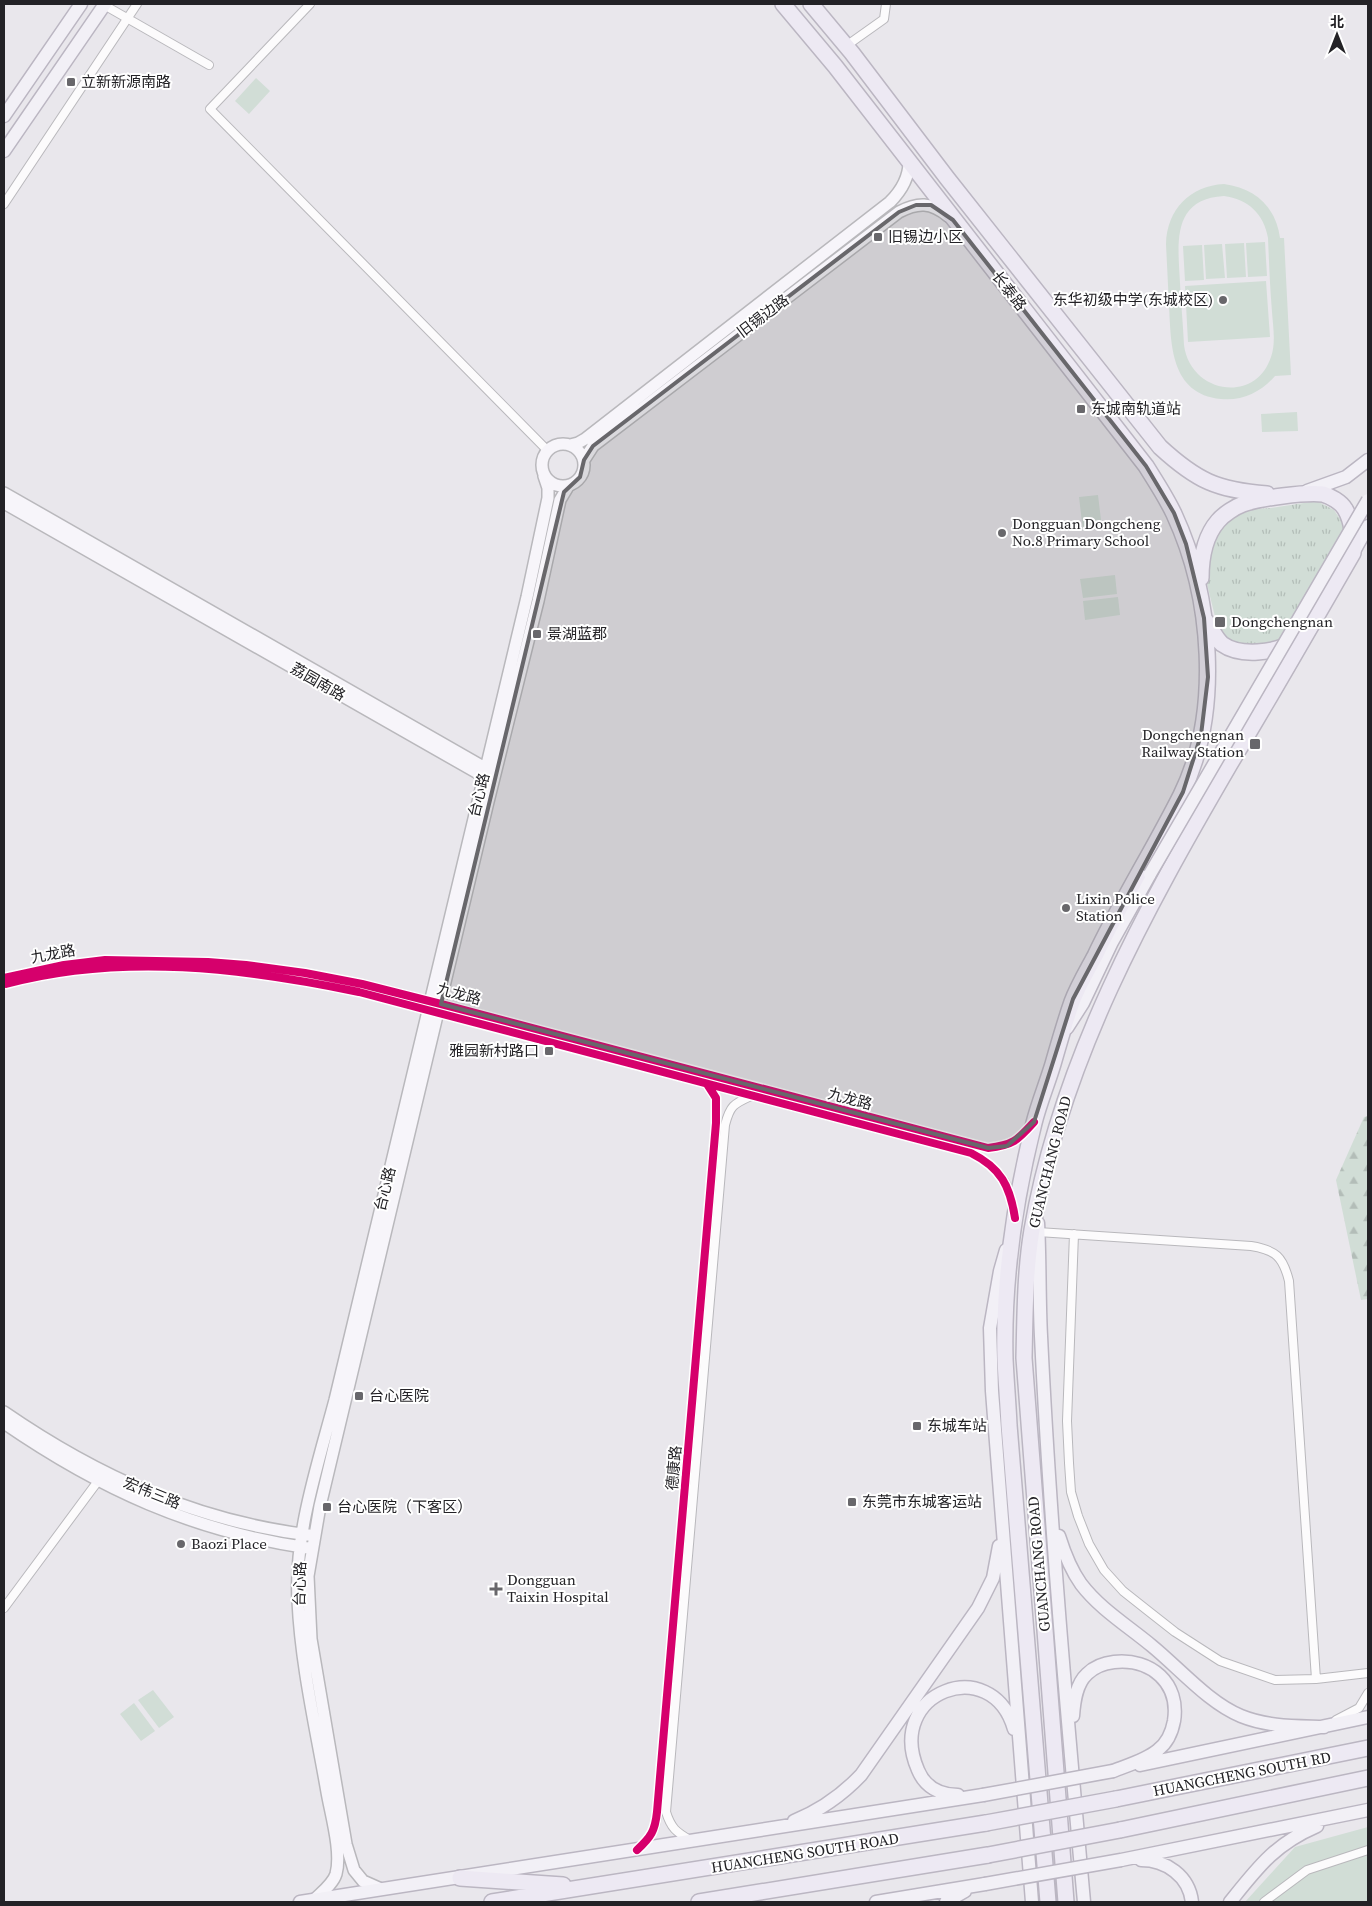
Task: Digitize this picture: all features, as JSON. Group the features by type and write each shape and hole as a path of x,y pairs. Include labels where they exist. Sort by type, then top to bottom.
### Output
{"highway":[{"name":"长泰路","path":"783,4 835,66 1146,466 1174,513 1194,569 1200,598"},
{"name":"长泰路","path":"811,4 846,46 947,178 1160,448 1180,466 1200,479 1242,491 1288,496"},
{"path":"1200,598 1203,552 1209,536 1218,521 1243,504 1288,496 1323,494 1335,499 1344,508 1353,530 1353,553"},
{"name":"GUANCHANG ROAD","path":"1066,1902 1024,1358 1027,1271 1037,1203 1055,1132 1076,1068 1112,982 1167,876 1353,553"},
{"name":"GUANCHANG ROAD","path":"1048,1902 1035,1758 1005,1358 1009,1270 1015,1218 1034,1122 1073,999 1113,918 1182,792 1192,766 1201,735 1208,677 1208,647 1200,598"},
{"path":"1204,618 1221,644 1246,653 1268,650 1291,643 1309,629"},
{"name":"HUANGCHENG SOUTH RD","path":"1116,1800 1368,1748"},
{"name":"HUANGCHENG SOUTH RD","path":"699,1902 988,1855 1120,1830 1368,1778"},
{"name":"HUANCHENG SOUTH ROAD","path":"492,1902 986,1824 1116,1800"},
{"path":"460,1878 589,1887"}],"main road":[{"path":"4,116 81,4"},
{"path":"4,151 104,4"},
{"name":"旧锡边路","path":"570,445 585,439 890,202 904,183 908,174 909,162"},
{"name":"旧锡边路","path":"584,460 593,446 899,212 916,205 931,205 953,220"},
{"path":"560,444 570,445 579,451 584,460 583,471 580,477 569,485 555,485 544,476 541,463 547,450 560,444"},
{"path":"1288,496 1319,488 1346,476 1368,460"},
{"name":"台心路","path":"381,1889 363,1881 354,1870 346,1844 311,1639 307,1548 309,1535 306,1509 435,1006 490,775 546,512 548,488 544,476"},
{"name":"台心路","path":"490,775 538,601 560,500 569,485"},
{"path":"4,493 145,579"},
{"name":"GUANCHANG ROAD","path":"1059,1041 1083,1003 1112,942 1150,874 1368,500"},
{"path":"4,503 145,579"},
{"name":"GUANCHANG ROAD","path":"1353,553 1368,526"},
{"name":"荔园南路","path":"145,579 490,775"},
{"path":"1037,1203 1041,1337 1060,1631 1084,1902"},
{"path":"1015,1218 1000,1271 990,1328 992,1391 1032,1902"},
{"name":"宏伟三路","path":"4,1412 102,1477 156,1507 197,1523 273,1543 307,1548"},
{"name":"宏伟三路","path":"4,1423 52,1456 102,1477 200,1512 274,1531 309,1535"},
{"path":"1053,1512 1062,1548 1080,1583 1097,1602 1225,1708 1259,1722 1280,1726 1324,1727"},
{"path":"765,1830 796,1820 827,1806 861,1775 978,1608 986,1593 996,1562 1002,1518"},
{"name":"台心路","path":"307,1548 297,1576 300,1620 308,1683 336,1845 336,1875 314,1900"},
{"path":"1071,1751 1075,1700 1080,1682 1087,1674 1097,1667 1122,1661 1146,1666 1157,1672 1171,1692 1175,1713 1174,1725 1166,1743 1158,1750 1113,1771"},
{"path":"983,1795 943,1794 935,1790 920,1775 912,1752 912,1730 914,1721 927,1702 936,1694 957,1688 978,1689 988,1693 1001,1703 1010,1717 1020,1758"},
{"path":"300,1902 983,1795 1113,1771 1368,1717"},
{"path":"876,1902 1121,1860 1368,1810"},
{"path":"1230,1902 1270,1854 1295,1837 1339,1816"},
{"path":"1121,1860 1146,1860 1166,1865 1183,1880 1189,1890 1192,1902"},
{"path":"946,1902 966,1890 985,1884"}],"street":[{"path":"104,4 209,65"},
{"path":"4,204 137,4"},
{"path":"310,4 210,109 547,450"},
{"path":"846,46 884,19 886,4"},
{"name":"九龙路","path":"1015,1218 1012,1200 1000,1173 986,1160 971,1153 707,1084 435,1006 362,984 306,973 246,965 208,962 105,960 64,965 4,978 6,984 66,971 106,967 246,972 435,1006 988,1148 1007,1146 1020,1138 1034,1122"},
{"name":"德康路","path":"637,1850 651,1835 656,1825 716,1123 716,1098 707,1084"},
{"name":"德康路","path":"692,1841 676,1832 670,1824 666,1812 667,1799 724,1125 729,1109 736,1102 752,1096"},
{"path":"1038,1232 1251,1246 1263,1248 1275,1254 1285,1266 1289,1281 1316,1679"},
{"path":"1074,1234 1067,1421 1068,1463 1071,1492 1078,1516 1089,1544 1104,1570 1123,1591 1175,1632 1220,1661 1275,1680 1316,1679 1368,1673"},
{"path":"4,1608 102,1477"},
{"path":"1324,1727 1359,1708 1368,1693"},
{"path":"1264,1902 1307,1870 1368,1850"}],"highlighted area":[{"path":"916,205 931,205 953,220 1146,466 1174,513 1186,544 1204,618 1208,677 1201,735 1192,766 1183,792 1073,999 1034,1122 1007,1146 988,1148 441,1004 564,492 580,477 584,460 593,446 899,212"}],"green space":[{"path":"256,78 270,91 249,114 235,101"},
{"path":"1224,184 1235,186 1254,195 1269,208 1278,227 1280,238 1284,238 1291,375 1275,376 1258,391 1244,397 1229,399 1204,395 1192,388 1183,377 1177,365 1171,335 1167,231 1176,210 1183,202 1201,189","holes":["1224,196 1233,198 1254,209 1266,229 1274,340 1273,352 1263,372 1252,382 1238,387 1224,387 1210,383 1198,374 1189,361 1184,345 1179,239 1181,226 1186,215 1194,205 1207,199"]},
{"path":"1265,242 1267,276 1248,277 1246,243"},
{"path":"1244,243 1246,277 1227,278 1225,244"},
{"path":"1222,244 1225,278 1206,279 1204,245"},
{"path":"1202,245 1204,280 1185,281 1183,246"},
{"path":"1266,281 1270,337 1188,342 1185,286"},
{"path":"1297,412 1298,431 1262,432 1261,414"},
{"path":"1098,495 1102,528 1083,531 1079,497"},
{"path":"1317,501 1334,510 1342,522 1349,541 1344,559 1308,625 1295,637 1254,647 1235,645 1220,637 1207,584 1205,563 1212,538 1229,520 1244,510"},
{"path":"1115,575 1117,594 1083,598 1080,579"},
{"path":"1118,597 1120,615 1085,620 1083,601"},
{"path":"1368,1116 1368,1299 1361,1300 1336,1180 1364,1117"},
{"path":"153,1690 174,1717 159,1728 138,1700"},
{"path":"134,1703 155,1731 141,1741 120,1714"},
{"path":"1368,1827 1368,1902 1245,1902 1295,1847"}],"cycle path":[{"path":"1015,1218 1010,1196 1002,1179 990,1165 971,1153 359,992 271,976 182,967 94,969 50,974 6,984 4,978 64,965 105,960 208,962 305,973 362,984 441,1004 988,1148 1014,1141 1034,1122"},
{"path":"637,1850 652,1833 657,1812 716,1123 716,1098 707,1084"}],"place":[{"name":"立新新源南路","path":"71,82"},
{"name":"旧锡边小区","path":"878,237"},
{"name":"东华初级中学(东城校区)","path":"1223,300"},
{"name":"东城南轨道站","path":"1081,409"},
{"name":"Dongguan Dongcheng No.8 Primary School","path":"1002,533"},
{"name":"Dongchengnan","path":"1220,622"},
{"name":"景湖蓝郡","path":"537,634"},
{"name":"Dongchengnan Railway Station","path":"1255,744"},
{"name":"Lixin Police Station","path":"1066,908"},
{"name":"雅园新村路口","path":"549,1051"},
{"name":"台心医院","path":"359,1396"},
{"name":"东城车站","path":"917,1426"},
{"name":"东莞市东城客运站","path":"852,1502"},
{"name":"台心医院（下客区）","path":"327,1507"},
{"name":"Baozi Place","path":"181,1544"},
{"name":"Dongguan Taixin Hospital","path":"496,1589"}]}
